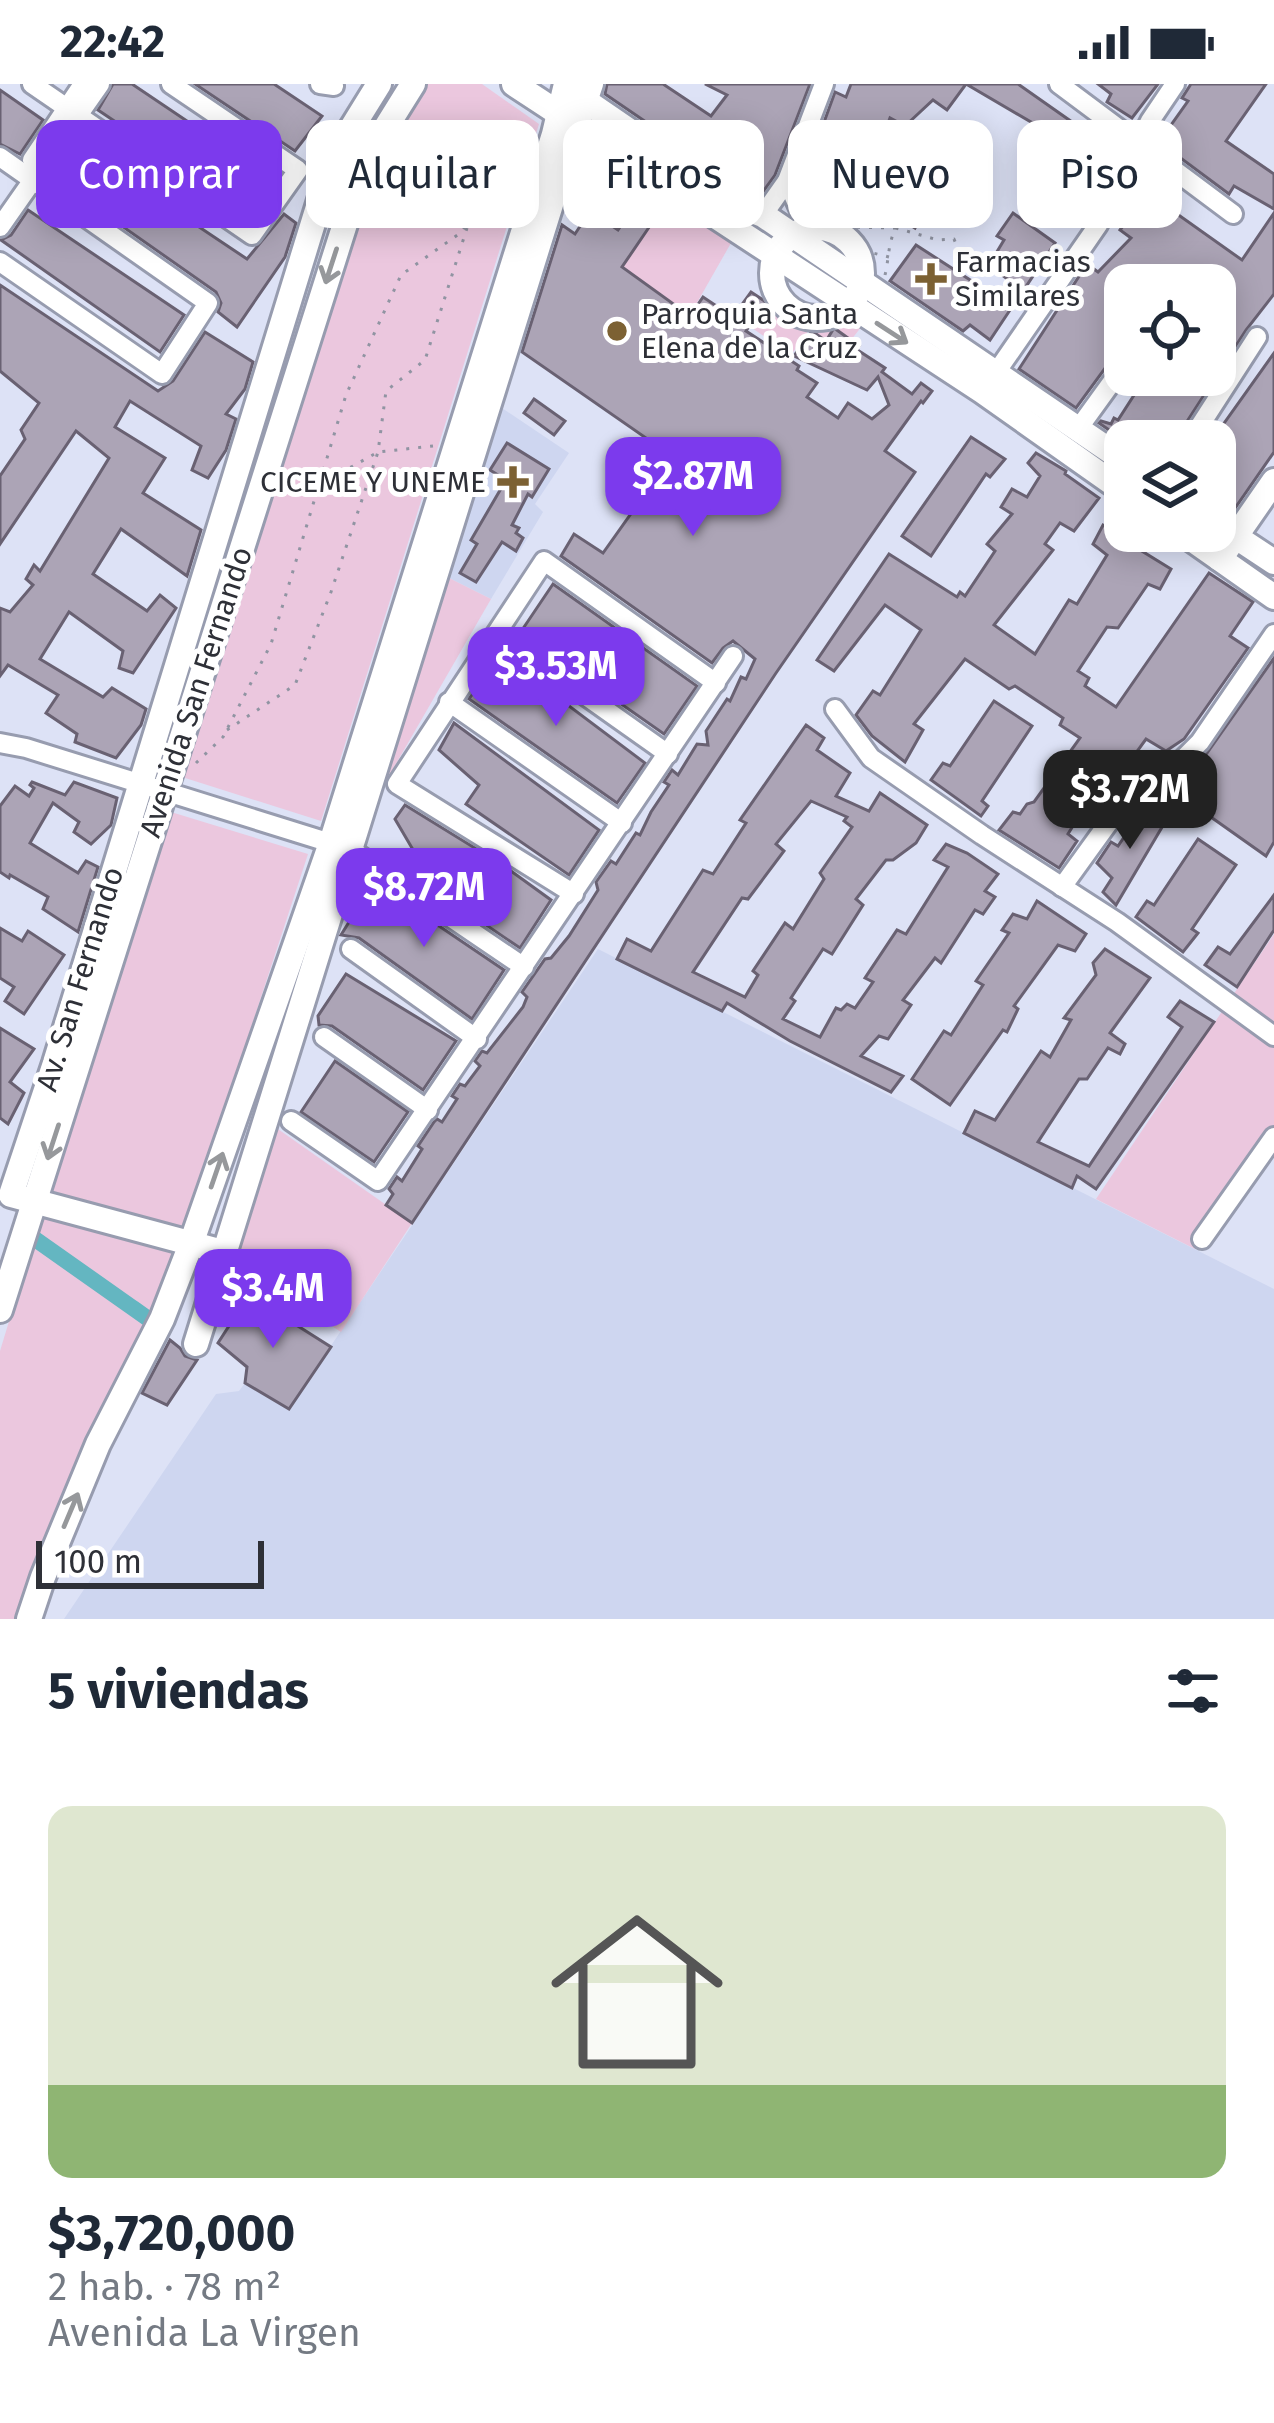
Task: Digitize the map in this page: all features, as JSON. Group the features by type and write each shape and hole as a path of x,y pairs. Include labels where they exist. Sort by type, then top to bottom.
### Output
{"street":[{"path":"32,84 252,235 298,170 171,84"},
{"path":"73,111 83,84"},
{"path":"0,227 73,111 100,84"},
{"path":"153,787 328,171 379,84"},
{"name":"Avenida San Fernando","path":"0,1310 15,1198 153,787 365,160 412,84"},
{"path":"514,84 568,100 600,120"},
{"path":"824,84 787,181 764,214 873,278 995,374 1104,446"},
{"path":"1059,84 1108,120"},
{"path":"1151,120 1174,84"},
{"path":"29,1619 98,1444 162,1319 341,846 562,170 568,100"},
{"path":"568,100 775,256 975,386 1104,477"},
{"path":"196,1344 341,846 568,100"},
{"path":"0,157 208,302 162,374 0,262"},
{"path":"0,205 28,176"},
{"path":"1182,176 1233,214"},
{"path":"787,181 800,232"},
{"path":"995,374 1096,228"},
{"path":"800,232 775,256 771,269 775,290 785,305 817,318 834,314 873,278"},
{"path":"1204,420 1257,337"},
{"path":"1078,429 1104,393"},
{"path":"1236,520 1274,481"},
{"path":"1236,537 1274,562"},
{"path":"1210,552 1274,597"},
{"path":"1220,559 1221,552"},
{"path":"574,894 397,784 544,561 716,683"},
{"path":"497,633 668,754"},
{"path":"1062,887 1135,786 1181,761 1200,742 1274,634"},
{"path":"291,1121 378,1181 734,656"},
{"path":"449,703 622,823"},
{"path":"835,709 871,758 1117,922 1274,1036"},
{"path":"0,743 341,846 524,967"},
{"path":"351,949 477,1039"},
{"path":"325,1037 428,1110"},
{"path":"1202,1239 1274,1138"},
{"path":"15,1198 223,1252"}],"path":[{"path":"539,122 568,100"},
{"path":"226,731 271,644 346,395 401,275 464,228"},
{"path":"196,764 226,731 295,685 378,452 386,391 425,359 467,228"},
{"path":"851,228 861,250 890,258"},
{"path":"873,278 890,258 896,228 938,240 954,239 960,254"},
{"path":"318,486 378,452 439,445"}],"shaded area":[{"path":"423,84 482,84 533,120 402,120"},
{"path":"355,228 506,228 321,821 182,777"},
{"path":"648,228 709,228 731,243 690,315 622,268"},
{"path":"768,302 783,317 801,324 821,324 840,314 862,326 851,340 834,329 826,341 809,330 791,355 752,328"},
{"name":"CICEME Y UNEME","path":"499,406 569,453 535,504 543,512 491,599 449,578"},
{"path":"449,578 491,599 382,788 435,605"},
{"path":"171,812 308,854 185,1229 50,1193"},
{"path":"1274,934 1274,1134 1195,1249 1096,1199"},
{"path":"598,949 1274,1289 1274,1619 64,1619 216,1394 239,1391 245,1383 289,1408"},
{"path":"275,1127 412,1223 341,1332 230,1260"},
{"path":"42,1213 175,1252 79,1460 14,1619 0,1619 0,1351"}],"building":[{"path":"113,84 132,84 185,120 113,120 98,110"},
{"path":"195,84 274,84 322,116 306,120 306,137 295,151 282,142 282,120 249,120"},
{"path":"607,84 663,84 711,116 727,95 705,84 810,84 796,120 788,120 788,141 764,190 764,120 643,120 605,94"},
{"path":"851,84 966,84 947,110 933,100 911,120 825,120 835,92 846,97"},
{"path":"966,84 1018,84 1069,120 1028,120"},
{"path":"1098,84 1158,84 1132,118 1107,102 1111,94"},
{"path":"1191,84 1266,84 1226,141 1274,174 1274,209 1234,186 1229,194 1182,159 1182,120 1175,120 1188,101 1182,98"},
{"path":"0,90 43,120 36,120 36,130 20,154 0,144"},
{"path":"28,210 36,215 36,228 55,228 184,315 160,352 1,240 11,235"},
{"path":"1013,213 1017,228 1034,228 1055,243 1023,291 989,265 1004,240 997,236"},
{"path":"1274,213 1274,294 1236,346 1236,264 1106,264 1131,238 1120,230 1182,228 1182,217 1242,260"},
{"path":"284,214 296,223 285,257 237,327 218,312 221,303 216,292 125,228 201,228 247,259 272,228 282,228"},
{"path":"562,225 575,234 579,228 649,228 622,267 690,316 703,297 733,317 751,292 766,302 746,331 817,383 807,397 838,418 848,403 872,419 889,405 878,377 867,390 794,356 812,331 826,341 834,328 912,394 921,383 932,391 885,451 915,472 776,673 412,1223 386,1205 393,1194 389,1189 397,1177 402,1181 434,1122 442,1122 457,1099 452,1096 460,1084 465,1086 480,1066 475,1061 482,1051 487,1053 523,1007 527,997 522,992 569,936 598,890 596,882 611,861 616,864 636,833 640,835 669,785 664,782 672,770 678,775 697,744 708,745 706,731 730,701 741,677 746,679 755,659 733,641 712,663 561,556 574,534 603,553 672,456 522,352"},
{"path":"916,245 1012,307 990,340 970,325 963,331 890,281"},
{"path":"1087,264 1098,272 1104,266 1104,370 1076,408 1019,369"},
{"path":"0,285 158,391 173,381 205,332 253,362 245,389 226,414 236,419 226,450 208,478 192,470 201,446 130,401 115,427 165,458 143,493 201,530 187,576 121,529 93,574 147,611 160,595 176,608 133,673 119,668 123,651 69,612 40,659 103,697 112,688 146,709 141,725 116,758 75,742 77,734 46,713 58,695 8,665 0,676 0,608 10,612 33,585 26,579 34,565 40,571 109,458 76,431 0,544 0,476 25,439 21,430 39,403 0,371"},
{"path":"1274,353 1274,452 1236,507 1236,420 1226,420"},
{"path":"1133,396 1203,396 1188,420 1118,420"},
{"path":"534,399 565,421 554,435 524,413"},
{"path":"971,437 1005,459 990,477 986,474 931,556 902,536"},
{"path":"507,443 549,469 532,497 528,494 512,525 523,538 516,551 502,542 476,582 460,573 477,544 471,540 506,480 490,470"},
{"path":"1036,453 1099,498 1074,531 1060,523 1045,544 1053,550 994,625 1035,654 1069,600 1077,604 1107,555 1093,544 1103,525 1104,552 1143,552 1171,569 1160,589 1148,584 1118,628 1107,627 1078,671 1089,678 1085,686 1116,707 1209,573 1253,602 1230,636 1248,648 1184,739 1166,751 1146,739 1125,768 1113,761 1068,834 1077,841 1059,868 999,830 1013,812 1020,814 1034,802 1080,738 1060,725 1063,718 965,659 914,724 923,730 905,762 872,736 856,715 873,691 880,695 921,630 885,605 834,671 817,660 889,554 957,597 960,592 965,596 995,551 987,544 1012,514 1001,507 1012,489 1027,497 1040,476 1028,463"},
{"path":"553,584 697,686 664,734 520,633"},
{"path":"500,654 645,763 617,803 469,699"},
{"path":"1274,658 1274,842 1266,856 1184,798 1205,756"},
{"path":"994,701 1032,726 982,801 988,806 981,816 931,780 943,763 950,766"},
{"path":"454,723 599,830 569,875 466,804 479,785 439,750"},
{"path":"806,725 824,738 817,750 850,773 836,796 869,811 880,793 927,825 916,843 886,860 856,899 863,905 832,954 823,949 791,998 795,1001 783,1019 820,1037 836,1008 847,1004 855,1008 873,982 865,978 897,930 906,934 948,867 934,860 946,844 998,874 985,891 995,897 983,914 975,910 941,963 935,958 903,1000 911,1005 888,1039 879,1036 861,1056 903,1076 891,1092 727,1003 722,1011 617,959 627,939 651,951 703,870 713,874 746,823 740,820","holes":["811,801 847,817 844,821 852,827 820,873 824,879 793,929 785,923 753,971 758,975 745,997 693,972 742,898 748,899 784,851 776,844"]},
{"path":"32,782 65,795 74,782 117,798 111,825 91,844 74,832 79,822 53,803 30,843 78,873 86,861 98,867 78,932 43,909 48,897 0,872 0,806 15,786 29,796"},
{"path":"405,805 551,900 520,948 401,867 412,848 395,819"},
{"path":"1146,805 1168,817 1116,905 1103,892 1112,878 1097,863 1111,842 1118,846"},
{"path":"1198,839 1236,865 1192,929 1198,933 1183,952 1136,917 1147,901 1154,905"},
{"path":"374,882 504,970 472,1019 359,938 341,935"},
{"path":"1274,895 1274,930 1237,987 1205,965 1218,947 1230,954"},
{"path":"1037,901 1086,934 1075,951 1058,945 1014,1006 1018,1009 1007,1032 1003,1030 950,1105 912,1079 944,1031 951,1035 983,985 976,981 1009,933 1002,930 1013,914 1027,919"},
{"path":"0,928 22,941 28,931 64,955 24,1014 5,1001 14,987 0,978"},
{"path":"1105,949 1150,978 1110,1033 1125,1044 1120,1054 1108,1048 1087,1079 1079,1079 1038,1142 1089,1166 1182,1027 1168,1017 1180,1001 1214,1022 1096,1189 1077,1176 1072,1188 964,1133 975,1111 995,1120 1041,1051 1050,1057 1071,1020 1064,1018 1096,975 1093,963"},
{"path":"346,974 456,1041 423,1090 332,1026 319,1025 318,1016"},
{"path":"0,1028 34,1049 10,1082 24,1093 8,1124 0,1118"},
{"path":"335,1061 408,1112 374,1162 301,1112"},
{"path":"249,1295 331,1347 289,1409 245,1383 247,1367 218,1343"},
{"path":"170,1340 185,1356 197,1360 167,1405 142,1393"}],"waterway":[{"path":"35,1239 147,1318 133,1308"}],"place":[{"name":"Farmacias Similares","path":"931,279"},
{"name":"Parroquia Santa Elena de la Cruz","path":"617,331"},
{"name":"CICEME Y UNEME","path":"513,482"}]}
